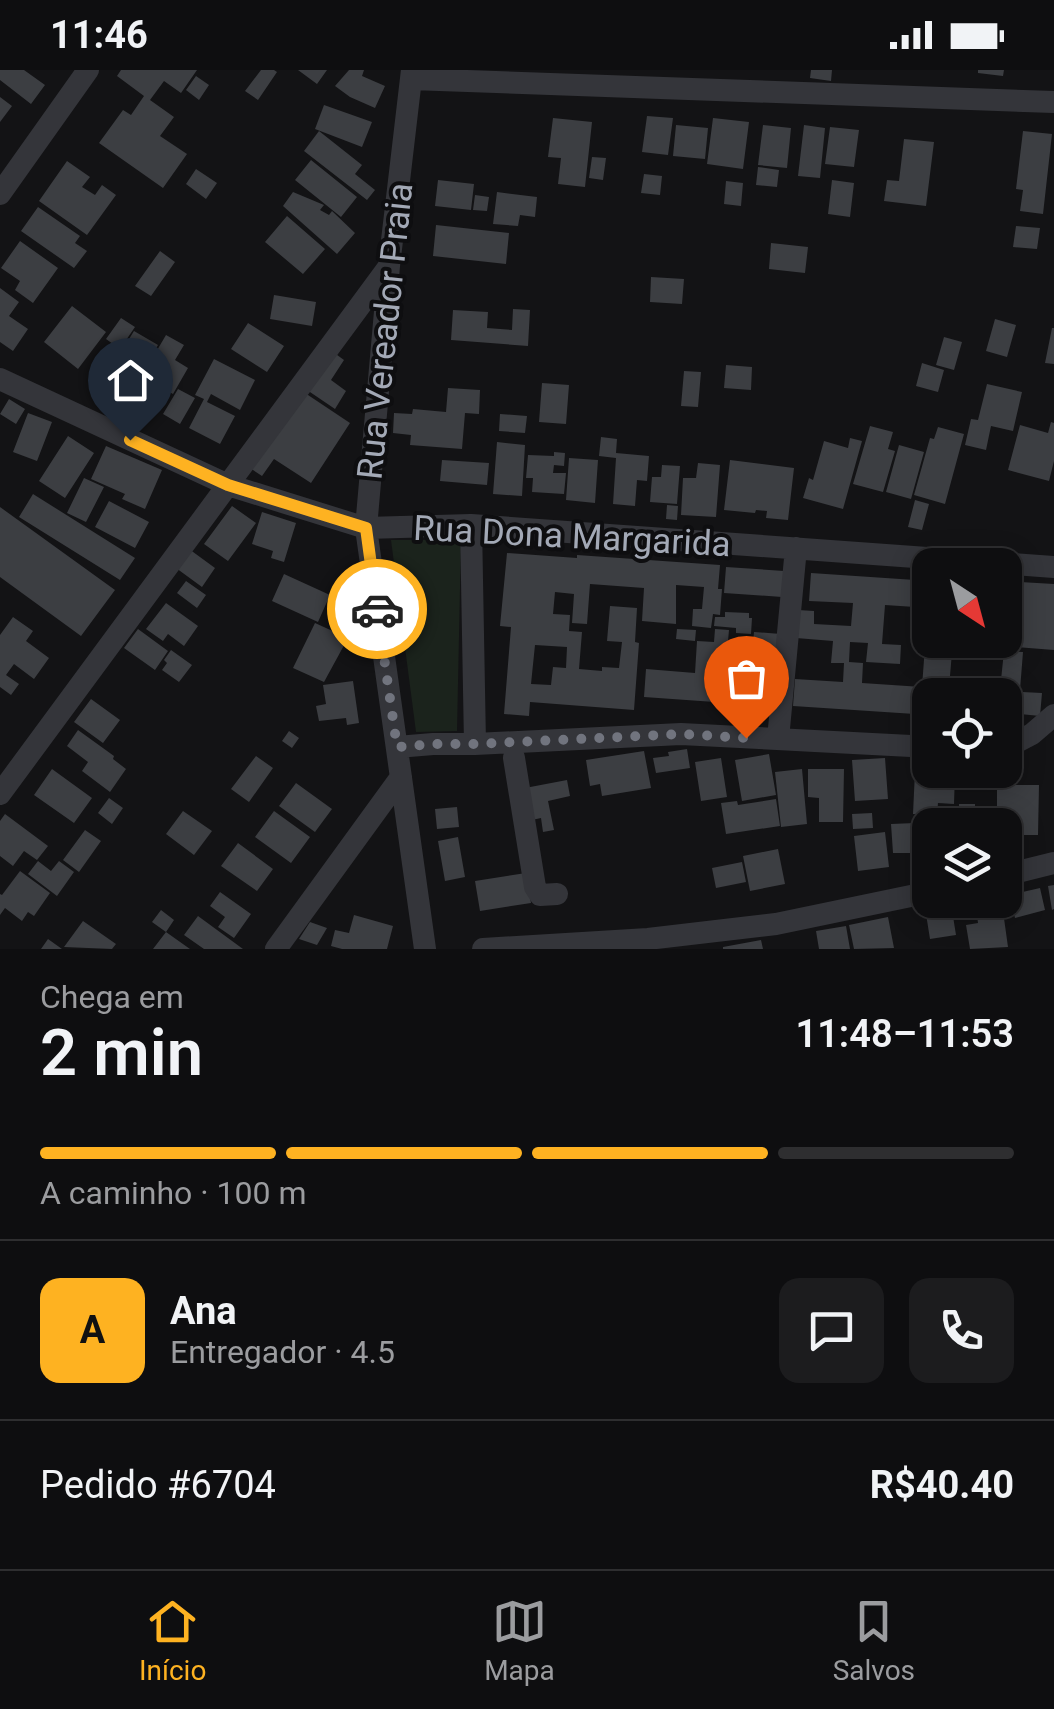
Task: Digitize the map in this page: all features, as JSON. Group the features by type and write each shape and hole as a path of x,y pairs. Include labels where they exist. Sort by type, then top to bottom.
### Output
{"street":[{"path":"0,194 88,70"},
{"path":"408,73 1054,102"},
{"name":"Rua Vereador Praia","path":"408,73 366,528 425,949"},
{"path":"0,794 389,266"},
{"name":"Rua Dona Margarida","path":"0,379 228,485 366,528 471,525 1054,566"},
{"path":"471,525 475,744"},
{"path":"778,739 796,548"},
{"path":"1022,739 1054,715"},
{"path":"397,747 682,734 912,746"},
{"path":"514,758 535,887 540,895 556,894"},
{"path":"276,949 401,777"},
{"path":"1022,870 1054,863"},
{"path":"484,949 648,939 776,924 912,896"}],"shaded area":[{"path":"391,540 461,540 457,731 416,732"}],"building":[{"path":"0,70 24,70 45,85 31,104 0,80"},
{"path":"121,70 197,70 181,93 164,81 150,100 174,117 160,136 187,154 163,188 99,143 123,110 131,115 144,96 117,76"},
{"path":"261,70 277,72 258,100 245,91"},
{"path":"298,70 327,70 317,84"},
{"path":"349,70 364,70 362,76 385,86 375,108 335,86"},
{"path":"811,70 832,70 831,81 810,78"},
{"path":"978,70 1004,70 1003,76"},
{"path":"196,76 209,85 199,100 186,90"},
{"path":"0,97 12,106 0,122"},
{"path":"324,105 372,122 362,147 315,129"},
{"path":"647,116 673,118 668,155 642,152"},
{"path":"553,118 592,122 585,187 558,184 561,158 548,157"},
{"path":"713,118 749,122 743,169 707,164"},
{"path":"676,125 708,128 705,159 673,156"},
{"path":"763,125 791,128 787,168 758,165"},
{"path":"804,125 825,128 820,178 798,176"},
{"path":"830,127 859,130 854,167 825,164"},
{"path":"319,131 362,165 355,174 375,190 367,200 304,151"},
{"path":"1023,131 1052,134 1043,214 1020,211 1023,190 1016,189"},
{"path":"904,139 934,142 926,206 884,201 887,180 899,181"},
{"path":"592,157 606,158 603,180 589,178"},
{"path":"311,160 357,197 341,217 295,180"},
{"path":"67,161 90,177 82,187 95,195 102,185 116,195 87,235 39,201"},
{"path":"758,167 779,170 777,187 756,185"},
{"path":"196,169 217,183 206,199 186,184"},
{"path":"644,174 662,176 660,195 641,193"},
{"path":"438,180 474,184 471,210 435,206"},
{"path":"832,180 854,183 850,217 828,214"},
{"path":"726,181 743,183 741,206 724,204"},
{"path":"293,192 324,205 320,210 329,215 332,211 355,233 337,254 283,206"},
{"path":"497,192 537,197 535,217 520,215 518,226 493,224"},
{"path":"475,195 489,197 487,211 473,210"},
{"path":"38,207 80,236 75,243 87,251 74,268 21,231"},
{"path":"287,216 325,249 303,274 265,242"},
{"path":"436,225 509,233 506,264 433,256"},
{"path":"1016,226 1040,228 1037,249 1013,247"},
{"path":"20,241 58,268 33,303 15,290 20,281 1,268"},
{"path":"771,243 808,247 805,273 769,269"},
{"path":"160,251 175,262 151,296 135,286"},
{"path":"651,277 684,279 682,304 650,302"},
{"path":"0,288 19,302 9,316 28,329 13,351 0,342"},
{"path":"274,295 316,302 312,326 270,319"},
{"path":"72,306 106,332 78,369 44,342"},
{"path":"513,309 530,310 528,346 451,340 453,310 488,312 487,328 512,330"},
{"path":"121,318 135,327 120,349 106,339"},
{"path":"995,319 1016,325 1007,357 986,351"},
{"path":"248,323 284,346 267,372 231,349"},
{"path":"1054,328 1054,364 1045,363"},
{"path":"134,331 158,345 126,399 101,384"},
{"path":"166,335 184,345 175,360 188,368 173,394 157,385 161,378 146,369"},
{"path":"944,337 962,342 954,370 936,365"},
{"path":"333,352 344,360 331,380 346,391 335,409 307,390"},
{"path":"214,359 255,380 240,410 211,394 207,402 235,416 220,444 189,428 204,399 195,395"},
{"path":"922,363 944,370 938,392 916,386"},
{"path":"726,365 752,367 751,390 724,388"},
{"path":"684,371 701,372 698,407 681,406"},
{"path":"542,383 569,385 566,424 539,422"},
{"path":"987,384 1022,392 1013,431 991,426 986,450 965,445 971,419 978,420"},
{"path":"448,388 480,390 479,414 465,413 462,449 410,445 411,435 393,433 394,413 412,414 413,409 446,412"},
{"path":"178,389 195,398 180,424 163,414"},
{"path":"302,391 350,423 311,483 274,459 262,476 250,468"},
{"path":"9,399 25,409 16,424 0,414"},
{"path":"28,413 52,422 37,461 13,452"},
{"path":"500,414 527,416 525,433 499,431"},
{"path":"1051,422 1054,461 1049,481 1008,470 1020,425 1048,433"},
{"path":"870,426 893,432 888,449 895,451 883,492 853,484"},
{"path":"938,427 964,434 945,504 914,495 930,438 934,439"},
{"path":"68,436 94,453 65,498 39,481"},
{"path":"601,437 617,439 616,453 649,456 647,481 637,480 635,506 613,504 616,458 599,456"},
{"path":"850,438 862,441 843,509 803,498 809,478 813,480 824,441 848,448"},
{"path":"497,442 525,445 522,496 493,494"},
{"path":"899,445 924,452 911,499 886,492"},
{"path":"106,446 162,470 145,509 122,499 125,494 91,479"},
{"path":"554,452 565,453 564,466 554,465 553,473 566,473 564,494 532,492 533,478 526,478 528,455 554,456"},
{"path":"569,458 598,460 595,503 566,500"},
{"path":"442,460 489,463 487,485 440,481"},
{"path":"730,460 794,468 788,520 766,518 767,511 724,510"},
{"path":"698,463 720,465 716,517 681,515 683,478 696,478"},
{"path":"662,465 680,466 677,504 650,502 652,477 661,477"},
{"path":"84,478 104,487 86,522 67,513"},
{"path":"33,494 135,558 120,580 19,517"},
{"path":"915,500 929,504 922,530 908,527"},
{"path":"109,501 149,522 135,548 95,527"},
{"path":"667,505 678,506 677,520 666,519"},
{"path":"232,506 256,523 228,561 204,544"},
{"path":"0,507 115,590 81,636 0,577"},
{"path":"262,512 296,523 284,562 271,558 273,551 252,544"},
{"path":"189,549 215,568 202,587 176,568"},
{"path":"507,553 720,565 720,615 713,614 711,628 692,626 693,609 702,609 704,587 676,585 676,624 642,621 644,588 590,584 587,624 572,623 574,594 555,592 553,614 570,615 569,631 582,632 579,669 619,668 622,642 607,641 610,606 637,608 635,642 639,643 634,710 530,702 529,716 504,714 511,627 500,626","holes":["535,645 567,647 566,668 553,667 551,685 531,684"]},
{"path":"726,567 784,571 782,597 724,593"},
{"path":"811,573 912,580 912,607 885,605 882,644 901,645 900,664 866,662 868,643 850,642 849,662 863,663 862,683 912,686 912,714 793,706 795,679 843,682 844,663 831,663 833,641 796,638 798,610 814,611 814,624 851,626 853,603 809,601"},
{"path":"284,574 330,595 318,622 272,601"},
{"path":"186,581 206,595 197,608 177,593"},
{"path":"1022,582 1054,584 1054,650 1022,648"},
{"path":"166,603 198,626 184,646 168,634 163,641 146,629"},
{"path":"725,612 749,613 751,634 714,626 715,617 725,617"},
{"path":"13,617 33,631 26,641 49,658 34,679 14,664 6,675 19,684 11,695 0,687 0,635"},
{"path":"315,623 348,638 324,682 293,668"},
{"path":"138,629 168,651 155,670 124,648"},
{"path":"677,629 696,630 695,641 676,639"},
{"path":"715,629 729,630 725,675 772,679 770,706 644,697 646,669 695,673 697,641 714,642"},
{"path":"754,632 781,634 779,656 752,654"},
{"path":"171,650 192,665 179,682 162,670"},
{"path":"1023,652 1021,678 1001,678 1003,658 1022,658"},
{"path":"924,658 952,658 950,678 923,678"},
{"path":"353,681 359,723 347,725 346,718 319,721 316,706 326,704 323,685"},
{"path":"1022,692 1042,693 1040,716 1022,714"},
{"path":"91,699 120,720 103,743 74,722"},
{"path":"78,730 126,769 110,792 82,771 88,762 67,746"},
{"path":"289,731 299,738 292,748 282,741"},
{"path":"687,749 690,768 656,773 653,758"},
{"path":"644,751 651,788 602,796 600,784 590,786 586,760"},
{"path":"769,754 776,795 742,801 735,760"},
{"path":"256,756 273,768 249,802 231,789"},
{"path":"721,758 727,797 701,801 695,762"},
{"path":"885,758 888,799 855,801 852,760"},
{"path":"52,769 92,798 74,823 34,795"},
{"path":"802,769 807,824 781,827 775,772"},
{"path":"808,769 844,769 843,822 819,822 819,798 808,797"},
{"path":"567,780 570,796 548,801 554,830 543,832 541,818 532,820 525,788"},
{"path":"296,783 332,809 315,832 279,806"},
{"path":"1039,785 1038,835 1022,835 1022,808 997,808 997,788"},
{"path":"914,788 955,788 954,804 913,808"},
{"path":"109,798 123,808 112,824 98,813"},
{"path":"776,799 780,826 726,834 721,803 737,801 738,805"},
{"path":"959,804 975,804 975,808 959,808"},
{"path":"457,807 459,827 437,829 435,809"},
{"path":"183,811 212,831 194,855 166,834"},
{"path":"274,811 310,837 291,863 255,837"},
{"path":"872,813 873,828 853,829 852,814"},
{"path":"5,814 48,846 37,860 24,851 13,866 0,856 0,821"},
{"path":"912,823 912,853 893,853 891,824"},
{"path":"85,830 101,841 79,872 63,860"},
{"path":"885,832 889,867 858,871 854,836"},
{"path":"458,837 465,877 445,881 438,841"},
{"path":"238,843 273,869 257,891 221,866"},
{"path":"778,849 785,884 750,891 743,856"},
{"path":"38,861 51,871 59,861 74,872 57,896 28,874"},
{"path":"742,862 746,882 716,888 712,868"},
{"path":"20,871 50,893 34,916 28,912 22,921 5,908 0,915 0,894"},
{"path":"526,873 531,903 480,911 475,881"},
{"path":"1054,885 1054,909 1052,910 1048,886"},
{"path":"1040,888 1045,910 1022,916 1022,892"},
{"path":"220,892 251,914 234,938 218,927 225,917 210,906"},
{"path":"161,910 174,920 166,932 152,922"},
{"path":"354,915 393,926 387,949 331,946 335,930 349,933"},
{"path":"198,916 243,949 204,949 184,935"},
{"path":"888,917 894,948 854,949 849,925"},
{"path":"927,918 953,918 956,935 930,939"},
{"path":"977,918 1004,918 1008,947 970,949 966,925 978,923"},
{"path":"83,921 116,944 112,949 64,947"},
{"path":"310,922 327,928 317,945 299,939"},
{"path":"846,926 850,949 819,949 816,931"},
{"path":"166,932 190,949 153,949"},
{"path":"48,939 62,949 41,949"},
{"path":"761,940 763,949 723,949 723,947"}],"way so far":[{"path":"377,609 397,747 682,734 746,738"}],"route":[{"path":"130,440 228,485 366,528 377,609"}]}
